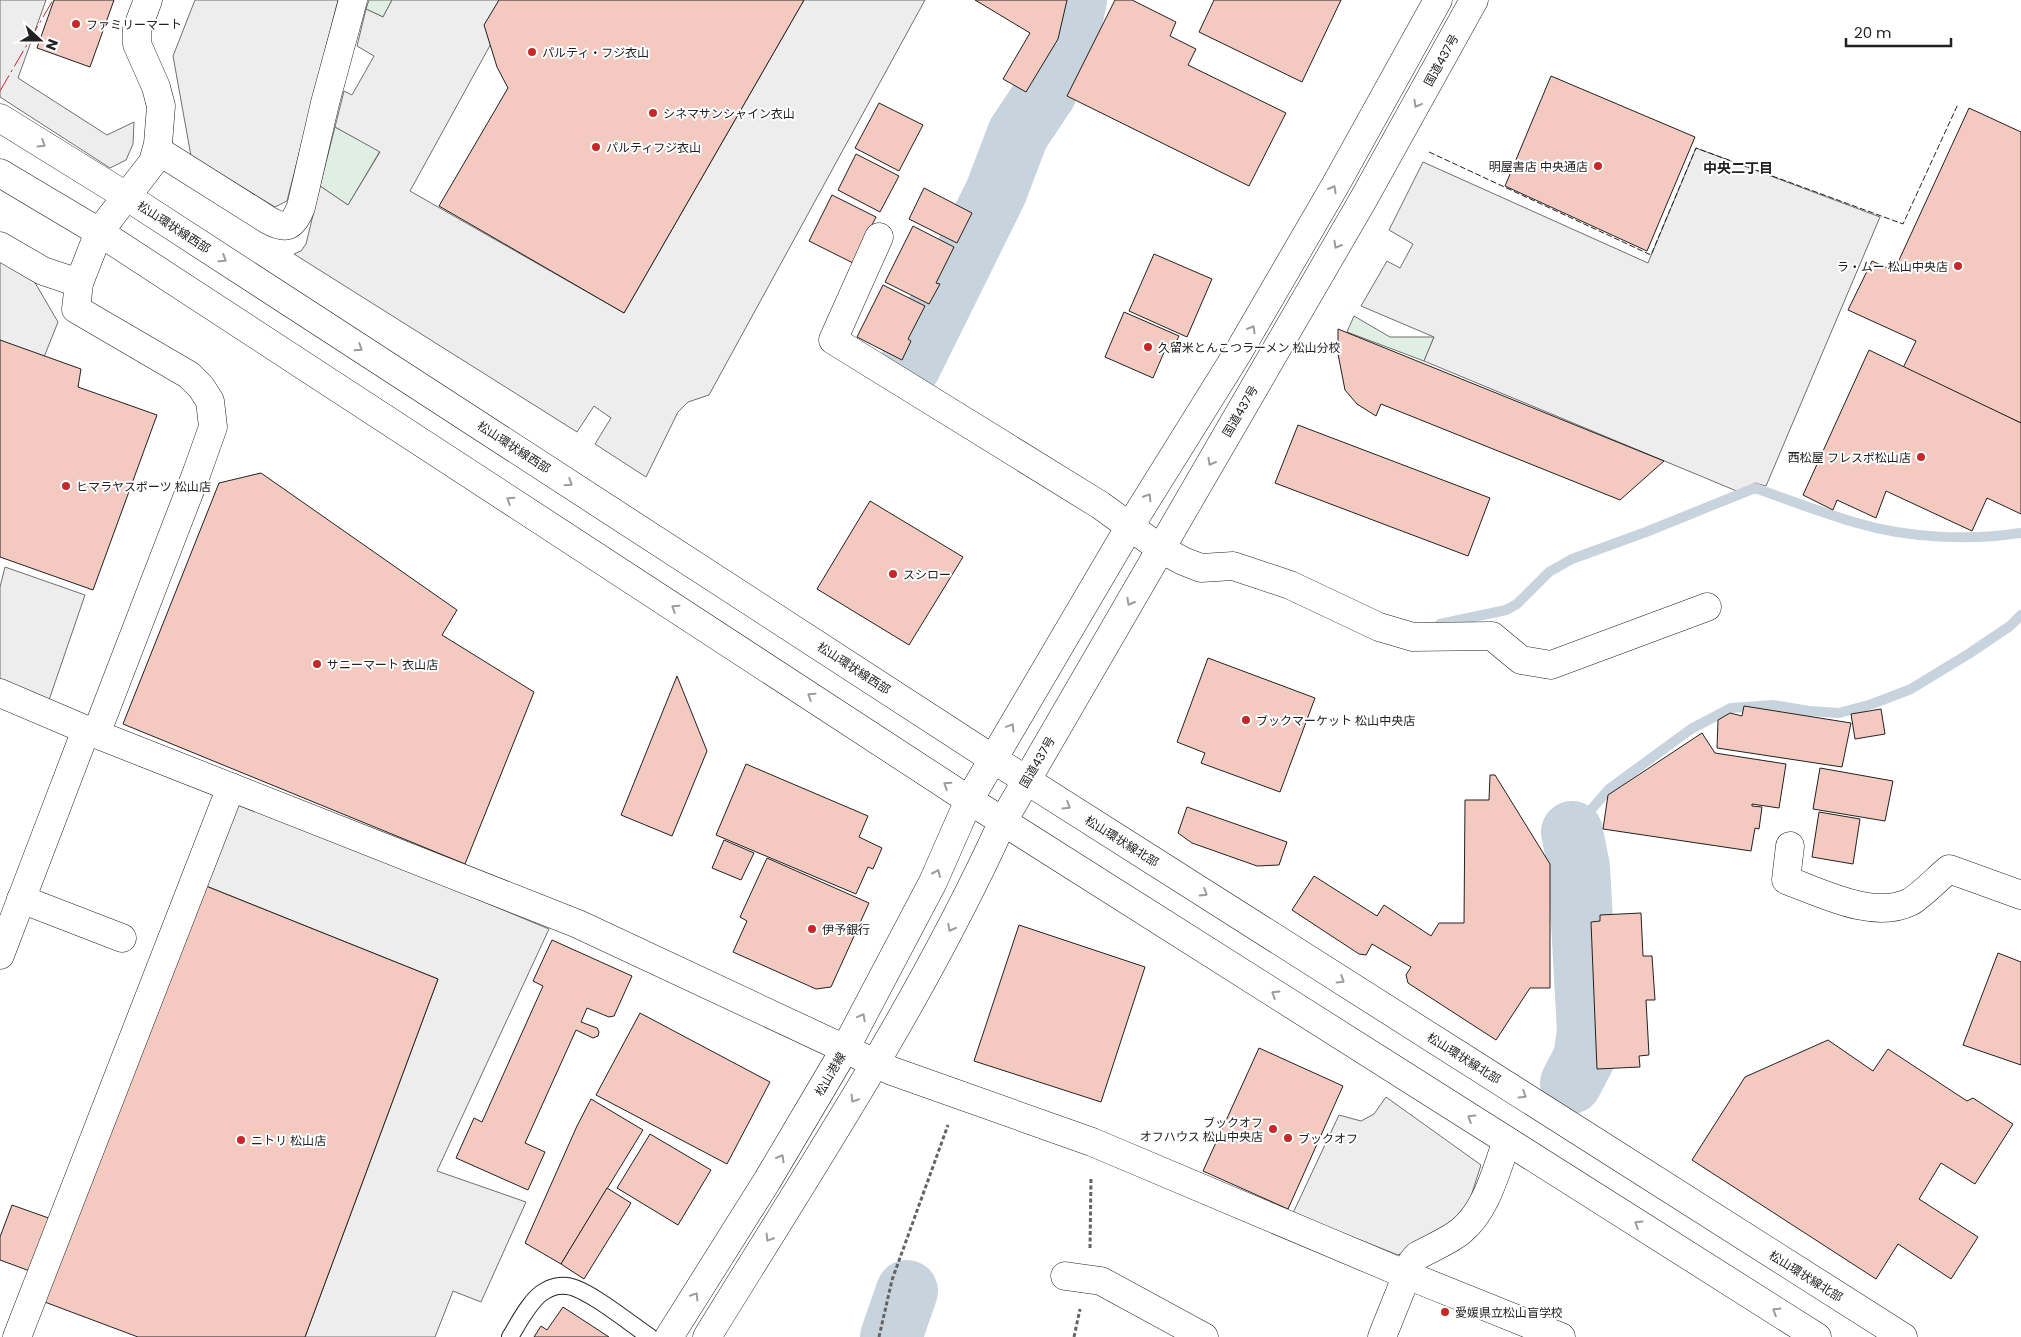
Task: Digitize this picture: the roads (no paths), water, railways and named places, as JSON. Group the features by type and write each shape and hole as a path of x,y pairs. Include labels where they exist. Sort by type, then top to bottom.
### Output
{"main road":[{"path":"0,955 211,436 213,419 210,401 189,375 76,309 79,283 99,232 153,162 157,150 160,106 156,88 136,38 148,0"},
{"path":"157,150 278,226 288,226 295,220 301,207 325,103 353,0"},
{"path":"970,800 1130,526 1239,351 1336,184 1438,0"},
{"name":"国道437号","path":"1003,821 1363,200 1474,0"},
{"name":"松山環状線西部","path":"0,118 126,196 1026,780"},
{"path":"0,173 99,232 970,800 1817,1337"},
{"path":"879,237 833,340 1100,504 1161,549 1183,561 1201,568 1233,566 1290,585 1379,627 1413,636 1492,636 1521,660 1550,665 1707,607"},
{"path":"0,246 43,271 79,283"},
{"path":"0,693 91,732 578,924 892,1071 1092,1142 1406,1275 1561,1337"},
{"name":"松山環状線北部","path":"1026,780 1903,1337"},
{"path":"17,1337 231,787"},
{"name":"松山港線","path":"669,1337 768,1181 845,1049 933,882 970,800"},
{"path":"707,1337 876,1063 975,882 1003,821"},
{"path":"1790,846 1786,880 1854,905 1884,909 1910,902 1949,869 2021,895"},
{"path":"21,900 122,938"},
{"path":"1382,1337 1412,1262 1417,1256 1461,1232 1474,1218 1486,1195 1507,1141"},
{"path":"1075,1278 1100,1281 1204,1337"}],"lane":[{"path":"510,1337 533,1301 544,1291 557,1286 568,1286 597,1301 650,1337"}],"waterway":[{"path":"910,366 996,192 1018,134 1046,92 1067,41 1076,0"},
{"path":"1440,624 1506,610 1517,604 1549,572 1572,559 1646,532 1755,488 1818,511 1876,528 1897,532 1939,537 1981,537 2021,533"},
{"path":"1572,832 1609,789 1691,729 1731,708 1773,705 1809,711 1839,713 1872,704 1911,689 1970,653 2010,626 2021,615"},
{"path":"1571,1083 1584,1058 1588,1032 1579,867 1572,832"},
{"path":"891,1337 907,1291"}],"place":[{"name":"ファミリーマート","path":"76,24"},
{"name":"パルティ・フジ衣山","path":"532,52"},
{"name":"シネマサンシャイン衣山","path":"653,113"},
{"name":"パルティフジ衣山","path":"596,147"},
{"name":"明屋書店 中央通店","path":"1598,166"},
{"name":"ラ・ムー 松山中央店","path":"1958,266"},
{"name":"久留米とんこつラーメン 松山分校","path":"1148,347"},
{"name":"西松屋 フレスポ松山店","path":"1921,457"},
{"name":"ヒマラヤスポーツ 松山店","path":"66,486"},
{"name":"スシロー","path":"893,574"},
{"name":"サニーマート 衣山店","path":"317,664"},
{"name":"ブックマーケット 松山中央店","path":"1246,720"},
{"name":"伊予銀行","path":"812,929"},
{"name":"ブックオフ オフハウス 松山中央店","path":"1273,1129"},
{"name":"ブックオフ","path":"1288,1138"},
{"name":"ニトリ 松山店","path":"241,1140"},
{"name":"愛媛県立松山盲学校","path":"1445,1312"}],"district":[{"name":"中央二丁目","path":"1738,168"}]}
